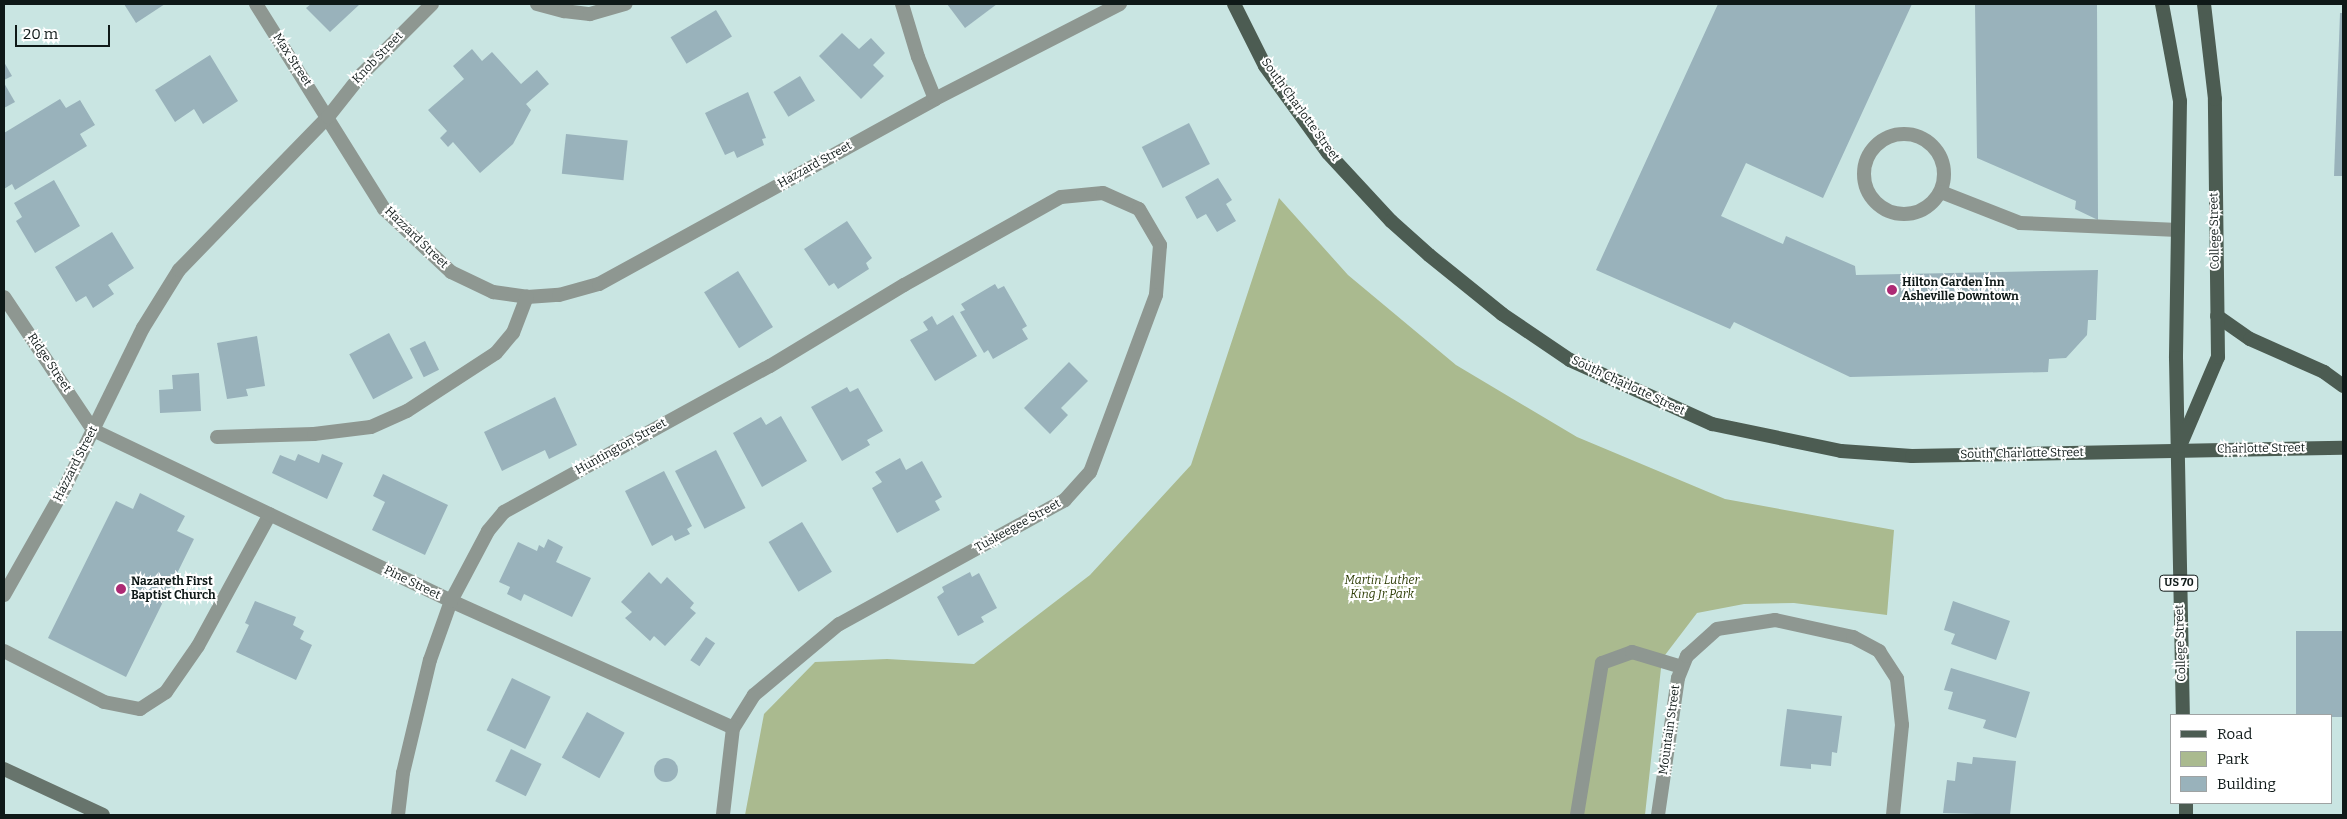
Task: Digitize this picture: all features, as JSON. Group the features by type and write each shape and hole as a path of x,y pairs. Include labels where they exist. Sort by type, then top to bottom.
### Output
{"main road":[{"name":"South Charlotte Street","path":"1234,4 1265,66 1328,153 1391,221 1502,314 1570,360 1634,391 1712,424 1841,451 1912,456 2178,452"},
{"name":"College Street","path":"2162,4 2180,101 2178,452 2183,714"},
{"name":"College Street","path":"2178,452 2218,357 2215,99 2204,4"},
{"path":"2218,316 2250,339 2324,372 2343,386"},
{"name":"Charlotte Street","path":"2178,452 2343,448"},
{"path":"4,769 103,815"}],"street":[{"name":"Max Street","path":"256,4 328,117"},
{"name":"Knob Street","path":"328,117 362,74 432,4"},
{"path":"538,4 564,12 590,14 626,4"},
{"path":"902,4 918,56 935,99"},
{"name":"Hazzard Street","path":"4,595 94,430 143,328 179,270 328,117 384,209 451,272 494,292 527,296 559,295 599,284 935,99 1120,4"},
{"path":"1896,135 1916,136 1929,142 1944,165 1940,192 1928,206 1911,214 1886,210 1872,198 1865,180 1870,154 1878,144 1896,135"},
{"name":"Tuskeegee Street","path":"723,815 733,728 754,695 839,624 1065,500 1090,472 1156,295 1160,244 1139,209 1103,192 1061,197 1019,218"},
{"path":"1940,192 2020,223 2178,230"},
{"name":"Huntington Street","path":"398,815 403,774 430,660 451,601 488,531 504,512 770,366 1019,218"},
{"name":"Ridge Street","path":"4,296 94,430"},
{"path":"217,437 355,431 380,423 407,411 496,353 513,333 527,296"},
{"name":"Pine Street","path":"94,430 451,601 733,728"},
{"path":"4,651 104,702 140,709 166,692 198,646 270,514"},
{"name":"Mountain Street","path":"1658,815 1678,678 1687,656 1717,629 1775,620 1836,630 1879,651 1897,679 1902,725 1893,815"},
{"path":"1577,815 1602,663 1632,652 1682,667"}],"green space":[{"name":"Martin Luther King Jr Park","path":"1279,198 1348,275 1456,365 1577,437 1725,499 1894,530 1887,615 1794,603 1744,604 1697,613 1662,659 1645,815 745,815 764,714 815,662 887,659 974,664 1090,575 1191,465"}],"building":[{"path":"124,4 165,4 136,23"},
{"path":"311,4 360,4 330,32 306,8"},
{"path":"947,4 997,4 965,28"},
{"path":"1718,4 1912,4 1823,198 1746,163 1721,216 1783,244 1786,236 1855,266 1856,275 2098,270 2096,320 2088,320 2087,335 2066,358 2049,359 2048,372 1850,377 1734,322 1730,329 1596,270"},
{"path":"1975,4 2097,4 2098,220 2075,209 2076,201 1977,158"},
{"path":"716,10 732,37 687,64 671,37"},
{"path":"2340,13 2343,13 2343,176 2334,176"},
{"path":"842,33 859,49 871,38 885,53 873,65 884,76 861,99 819,56"},
{"path":"472,49 482,61 492,52 521,84 537,70 549,84 526,104 531,110 513,144 480,173 453,142 448,147 440,138 447,131 428,110 464,79 453,66"},
{"path":"210,55 238,101 203,124 194,109 175,122 155,90"},
{"path":"4,62 12,76 4,80"},
{"path":"800,76 815,101 788,117 773,92"},
{"path":"4,83 15,102 4,108"},
{"path":"748,92 766,138 762,139 764,145 737,158 734,151 725,155 705,113"},
{"path":"60,99 66,108 80,100 95,125 80,134 87,146 15,190 12,184 4,189 4,133"},
{"path":"1189,123 1210,164 1163,188 1142,147"},
{"path":"566,134 628,140 623,180 562,174"},
{"path":"1218,178 1232,200 1226,204 1236,221 1217,232 1206,214 1197,219 1185,197"},
{"path":"54,180 80,226 35,253 16,221 22,217 14,203"},
{"path":"847,221 872,258 866,263 869,269 838,289 834,283 829,286 804,249"},
{"path":"112,232 134,268 108,285 114,294 93,308 86,296 76,302 55,267"},
{"path":"738,271 773,327 739,348 704,292"},
{"path":"995,284 998,289 1004,286 1027,326 1022,329 1028,339 993,359 988,350 984,353 960,312 965,310 961,304"},
{"path":"953,315 977,356 935,381 910,340 928,330 923,322 932,316 937,325"},
{"path":"389,333 413,378 373,399 349,354"},
{"path":"257,336 265,386 246,389 248,396 227,399 217,343"},
{"path":"425,341 439,370 424,377 410,348"},
{"path":"1069,362 1088,381 1061,408 1068,415 1050,434 1024,408"},
{"path":"199,373 201,411 160,413 159,390 173,389 172,375"},
{"path":"847,387 850,392 858,388 883,431 867,440 870,445 842,461 811,407"},
{"path":"555,397 577,445 549,459 545,450 502,471 484,432"},
{"path":"781,416 807,461 762,487 733,433 761,417 766,425"},
{"path":"716,450 746,508 705,529 675,471"},
{"path":"298,454 319,463 322,454 343,463 327,499 272,473 280,455 295,461"},
{"path":"900,458 906,470 922,461 942,497 935,501 940,510 897,533 872,488 882,482 875,472"},
{"path":"664,471 692,526 687,529 690,534 675,541 672,535 652,546 625,491"},
{"path":"383,474 448,505 425,555 372,530 385,502 373,496"},
{"name":"Nazareth First Baptist Church","path":"140,493 185,516 177,531 194,539 126,677 48,638 116,501 133,509"},
{"path":"802,522 832,572 798,592 769,542"},
{"path":"548,539 563,547 556,562 591,578 572,617 524,594 521,601 507,594 510,587 499,582 518,542 537,551 539,545 544,548"},
{"path":"649,572 661,584 667,577 694,603 690,608 696,613 665,646 654,636 650,641 625,618 632,612 621,602"},
{"path":"970,572 972,577 979,573 997,608 981,617 984,622 958,636 937,597 944,592 942,587"},
{"path":"255,601 296,617 293,625 304,631 300,639 312,645 296,680 236,652 249,625 245,623"},
{"path":"1953,601 2010,621 1996,660 1951,644 1955,634 1944,630"},
{"path":"2296,631 2343,631 2343,717 2332,717 2332,714 2296,714"},
{"path":"706,637 715,643 699,666 690,660"},
{"path":"1951,668 2030,692 2016,738 1983,728 1986,720 1948,709 1953,692 1944,690"},
{"path":"512,678 551,697 525,749 487,730"},
{"path":"1787,709 1842,716 1837,753 1832,752 1831,766 1811,764 1811,769 1780,766"},
{"path":"587,712 625,733 599,778 562,757"},
{"path":"511,749 542,764 526,796 495,781"},
{"path":"1973,757 2016,761 2010,815 1943,813 1947,780 1955,781 1957,762 1972,764"},
{"path":"661,758 671,758 678,765 678,775 671,782 661,782 654,775 654,765"}],"place":[{"name":"Hilton Garden Inn Asheville Downtown","path":"1892,290"},
{"name":"Nazareth First Baptist Church","path":"121,589"}]}
